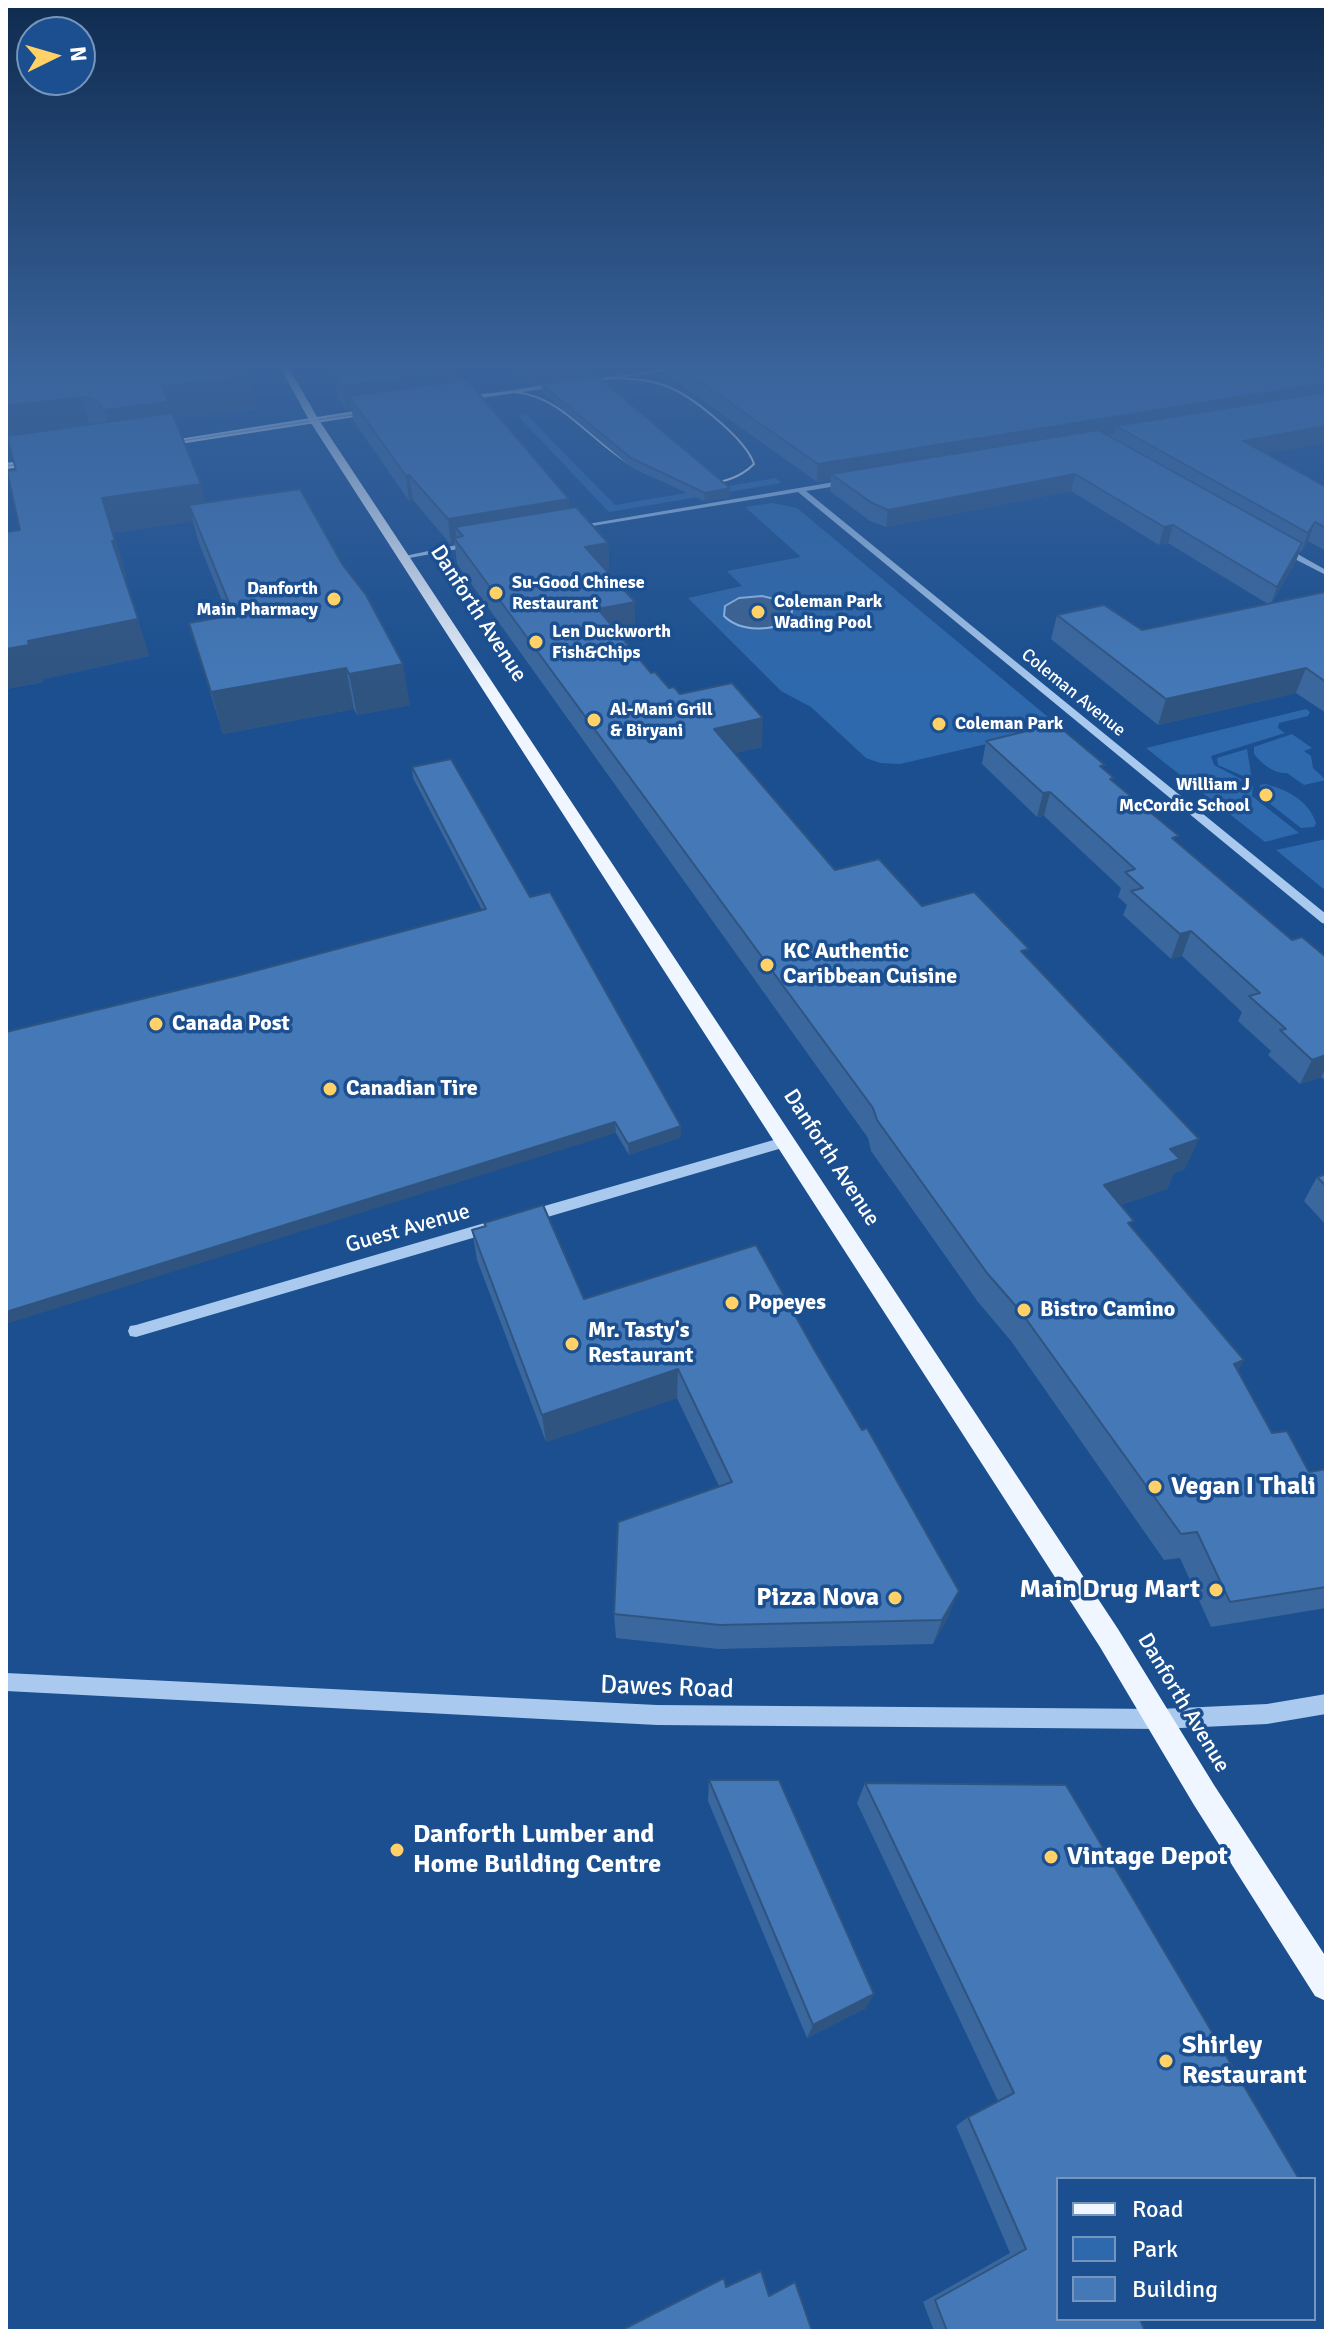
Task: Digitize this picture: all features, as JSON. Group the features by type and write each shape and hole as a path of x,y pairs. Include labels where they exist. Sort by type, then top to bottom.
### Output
{"main road":[{"name":"Danforth Avenue","path":"350,474 1109,1638 1204,1795 1326,1985"}],"street":[{"path":"562,529 859,480"},
{"name":"Coleman Avenue","path":"800,490 1326,920"},
{"path":"404,557 488,541"},
{"path":"1271,542 1326,573"},
{"name":"Guest Avenue","path":"136,1331 784,1142"},
{"name":"Dawes Road","path":"6,1682 657,1715 1159,1719 1267,1714 1326,1704"}],"green space":[{"path":"573,474 585,474 615,505 776,478 781,483 609,512"},
{"name":"Coleman Park","path":"772,503 797,508 1060,727 900,764 880,763 866,758 811,707 781,691 688,598 742,586 727,571 801,557 745,507"},
{"path":"1306,709 1310,712 1308,716 1279,723 1278,728 1285,733 1211,756 1214,765 1243,780 1236,784 1241,788 1253,786 1252,796 1299,833 1265,842 1146,748"},
{"path":"1292,734 1312,748 1304,751 1311,756 1313,768 1326,780 1304,785 1287,773 1269,768 1254,754 1254,747"},
{"path":"1247,749 1252,780 1218,765 1217,758"},
{"path":"1260,785 1282,789 1302,802 1316,823 1314,827 1301,828 1260,796"},
{"path":"1326,839 1326,891 1276,850"}],"shaded area":[{"name":"Coleman Park Wading Pool","path":"762,596 783,601 792,610 791,617 776,626 748,628 724,616 725,606 739,598"}],"building":[{"path":"8,474 197,474 201,484 102,498 115,541 112,541 138,619 28,641 29,645 6,649 6,532 20,530"},
{"path":"405,474 548,474 569,499 448,519 409,475"},
{"path":"665,474 713,474 730,488 705,493"},
{"path":"831,474 1075,474 888,510 872,503"},
{"path":"1075,474 1178,474 1302,543 1277,587 1173,525 1164,527"},
{"path":"1202,474 1303,474 1326,487 1326,528 1315,522 1308,533"},
{"path":"300,489 342,564 366,595 403,664 349,674 346,668 211,692 189,623 234,615 189,505"},
{"path":"576,507 608,543 585,547 635,602 598,609 651,673 655,672 669,688 674,687 680,694 732,683 763,718 714,729 835,870 879,859 922,906 974,892 1029,949 1021,951 1199,1139 1170,1149 1180,1159 1104,1185 1134,1221 1128,1223 1244,1360 1234,1364 1272,1433 1287,1431 1309,1472 1326,1469 1326,1587 1230,1602 1197,1532 1181,1534 1021,1312 987,1273 877,1120 873,1108 454,538 463,536 455,527"},
{"path":"1325,592 1326,682 1306,668 1166,699 1057,615 1104,605 1142,630"},
{"path":"1056,724 1105,765 1100,766 1114,778 1110,779 1179,836 1172,838 1292,940 1302,937 1326,957 1326,1055 1312,1060 1280,1030 1286,1029 1249,996 1260,993 1191,931 1180,934 1131,891 1143,888 1125,872 1135,869 1050,792 1043,793 986,741"},
{"name":"Canadian Tire","path":"451,759 530,897 550,892 681,1126 628,1144 615,1122 6,1312 6,1032 236,976 486,909 412,767"},
{"path":"1326,1174 1326,1186 1317,1177"},
{"path":"543,1205 584,1299 756,1245 862,1430 867,1428 959,1591 942,1620 720,1625 614,1614 618,1522 732,1482 678,1369 542,1415 472,1230 486,1226 484,1223"},
{"path":"709,1780 779,1780 874,1994 813,2025"},
{"path":"865,1783 1066,1785 1298,2177 1056,2177 1056,2321 1141,2321 1145,2331 947,2331 935,2300 1026,2249 968,2117 1014,2093"},
{"path":"761,2271 769,2296 795,2282 812,2331 620,2331 724,2278 726,2287"}],"tram line":[{"path":"652,474 667,480 698,484 721,482 740,474"}],"place":[{"name":"Su-Good Chinese Restaurant","path":"496,593"},
{"name":"Danforth Main Pharmacy","path":"334,599"},
{"name":"Coleman Park Wading Pool","path":"758,612"},
{"name":"Len Duckworth Fish&Chips","path":"536,642"},
{"name":"Al-Mani Grill & Biryani","path":"594,720"},
{"name":"Coleman Park","path":"939,724"},
{"name":"William J McCordic School","path":"1266,795"},
{"name":"KC Authentic Caribbean Cuisine","path":"767,965"},
{"name":"Canada Post","path":"156,1024"},
{"name":"Canadian Tire","path":"330,1089"},
{"name":"Popeyes","path":"732,1303"},
{"name":"Bistro Camino","path":"1024,1310"},
{"name":"Mr. Tasty's Restaurant","path":"572,1344"},
{"name":"Vegan I Thali","path":"1155,1487"},
{"name":"Main Drug Mart","path":"1216,1590"},
{"name":"Pizza Nova","path":"895,1598"},
{"name":"Danforth Lumber and Home Building Centre","path":"397,1850"},
{"name":"Vintage Depot","path":"1051,1857"},
{"name":"Shirley Restaurant","path":"1166,2061"}]}
